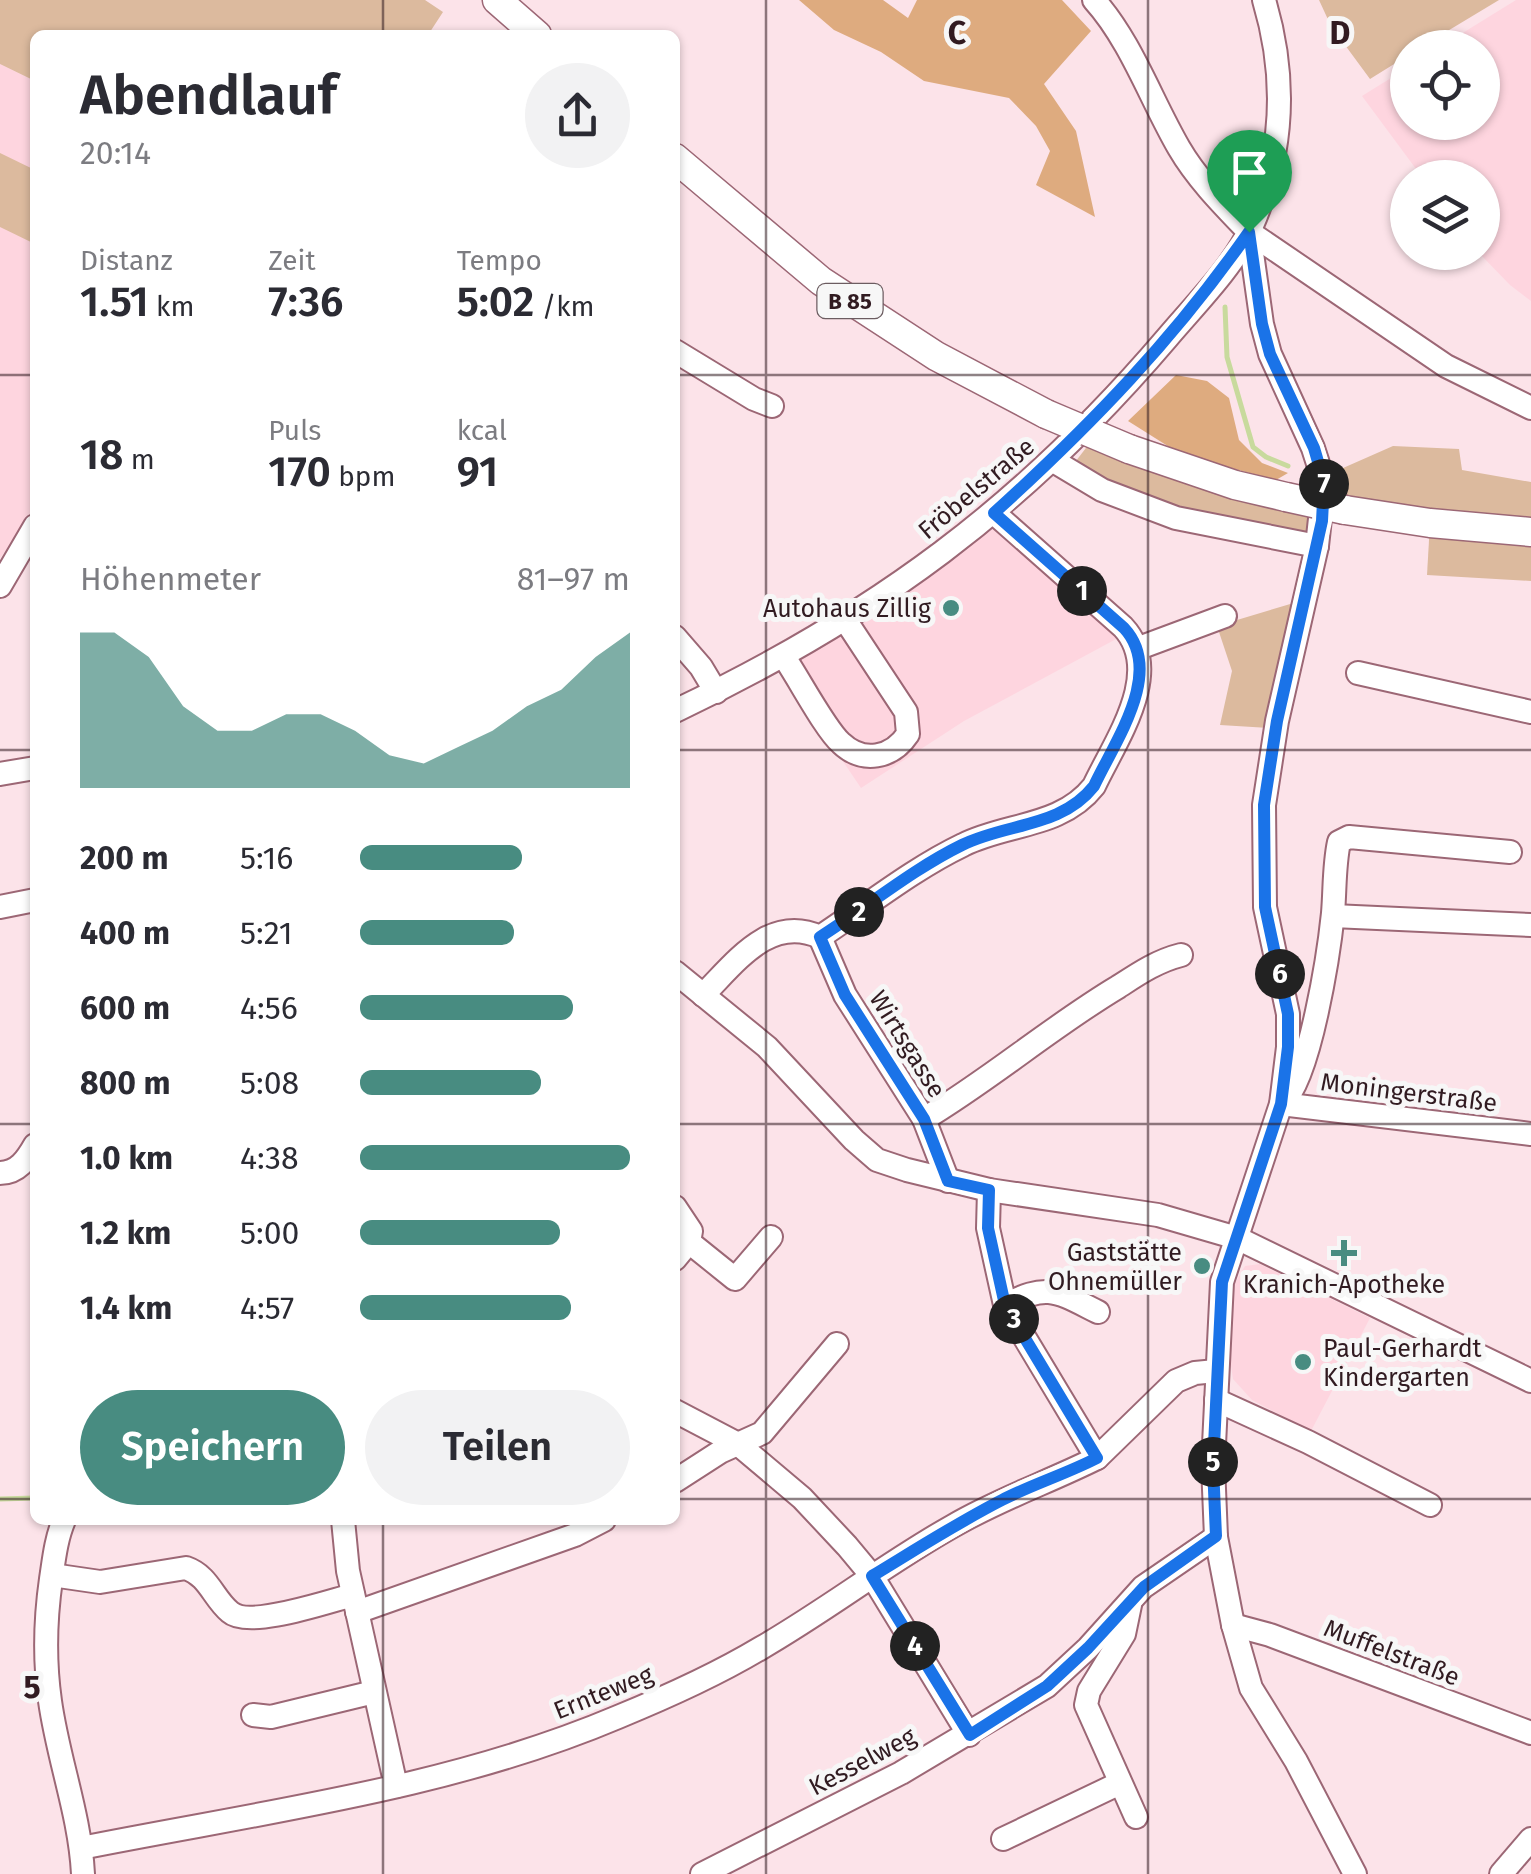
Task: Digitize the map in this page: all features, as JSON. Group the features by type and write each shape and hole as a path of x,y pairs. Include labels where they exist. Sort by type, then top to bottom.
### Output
{"main road":[{"path":"497,0 531,30"},
{"name":"B 85","path":"680,162 821,282 936,356 1046,414 1129,449 1286,497 1430,523 1531,532"}],"street":[{"path":"1094,0 1128,52 1181,152 1222,205 1249,232 1446,366 1531,408"},
{"path":"1264,0 1278,65 1280,120 1271,169 1249,232 1270,354 1314,448 1324,482 1316,546 1277,721 1264,805 1265,907 1288,1014 1288,1047 1281,1104 1222,1282 1213,1466 1216,1536 1233,1626 1250,1688 1296,1761 1355,1874"},
{"name":"Fröbelstraße","path":"680,709 846,621 939,557 994,513 1114,400 1213,283 1249,232"},
{"path":"680,355 772,406"},
{"path":"1052,460 1102,490 1176,518 1316,546"},
{"path":"703,995 776,931 804,929 820,937 962,845 1044,820 1086,796 1094,786 1134,698 1141,662 1138,648 1124,628 994,513"},
{"path":"0,586 30,535"},
{"path":"1138,648 1226,616"},
{"path":"784,657 840,742 870,756 894,752 908,734 906,712 846,621"},
{"path":"680,643 702,667 716,692"},
{"path":"1358,673 1531,712"},
{"path":"0,774 30,769"},
{"path":"1281,1104 1294,1093 1310,1045 1333,916 1339,842 1349,836 1510,852"},
{"path":"0,907 30,901"},
{"path":"1333,916 1531,925"},
{"name":"Wirtsgasse","path":"820,937 845,995 924,1119 948,1181"},
{"path":"924,1119 1100,997 1150,967 1181,955"},
{"path":"680,976 767,1047 854,1140 878,1160 989,1190 1158,1216 1237,1238 1531,1380"},
{"name":"Moningerstraße","path":"1281,1104 1531,1134"},
{"path":"0,1173 20,1166 30,1152"},
{"path":"989,1190 988,1228 1005,1305 1097,1458"},
{"path":"680,1214 691,1231 682,1250 735,1279 771,1237"},
{"path":"1005,1305 1034,1291 1055,1290 1098,1312"},
{"path":"680,1478 762,1432 837,1344"},
{"name":"Ernteweg","path":"81,1848 396,1786 527,1752 632,1711 762,1648 980,1512 1097,1458 1176,1382 1195,1372 1216,1371"},
{"path":"1216,1400 1430,1505"},
{"path":"680,1414 738,1444 802,1498 848,1546 872,1576 970,1735"},
{"path":"62,1525 44,1623 50,1703 83,1874"},
{"path":"345,1525 355,1604 396,1786"},
{"path":"52,1575 100,1582 186,1568 196,1571 231,1614 242,1618 355,1604 519,1556 592,1525"},
{"name":"Kesselweg","path":"702,1874 970,1735 1047,1686 1144,1587 1216,1536"},
{"name":"Kesselweg","path":"1130,1605 1124,1634 1089,1691 1086,1706 1136,1817"},
{"name":"Muffelstraße","path":"1233,1626 1270,1634 1531,1733"},
{"path":"253,1716 271,1717 374,1692"},
{"path":"1003,1840 1120,1783"},
{"path":"1501,1874 1531,1840"}],"shaded area":[{"path":"0,0 425,0 443,12 431,30 30,30 30,79 0,64"},
{"path":"799,0 883,0 908,18 917,0 1062,0 1091,31 1044,84 1076,131 1095,217 1036,185 1050,151 1036,126 1009,98 924,81 881,52 834,30"},
{"path":"1319,0 1499,0 1449,30 1390,30 1390,67 1370,79 1331,26"},
{"path":"1516,0 1531,0 1531,301 1495,270 1500,270 1500,160 1409,160 1395,140 1500,140 1500,30 1467,30"},
{"path":"0,64 30,79 30,518 0,558"},
{"path":"1390,79 1390,134 1362,96"},
{"path":"0,153 30,168 30,242 0,227"},
{"path":"1176,375 1207,381 1229,398 1239,440 1262,463 1288,473 1276,480 1182,455 1128,421"},
{"path":"1089,444 1322,521 1317,546 1223,530 1069,470"},
{"path":"1393,446 1459,449 1462,470 1531,482 1531,519 1403,512 1330,498 1334,472"},
{"path":"994,522 1118,638 964,721 861,788 778,665"},
{"path":"1430,523 1531,532 1531,581 1427,575"},
{"path":"1297,602 1269,728 1220,725 1232,671 1217,626"},
{"path":"1260,1264 1370,1318 1311,1431 1252,1400 1233,1379 1229,1353 1235,1283 1245,1266"}],"waterway":[{"path":"1225,307 1227,357 1253,447 1288,466"},
{"path":"0,1499 30,1498"}],"place":[{"name":"Autohaus Zillig","path":"951,608"},
{"name":"Kranich-Apotheke","path":"1344,1253"},
{"name":"Gaststätte Ohnemüller","path":"1202,1266"},
{"name":"Paul-Gerhardt Kindergarten","path":"1303,1362"}],"route":[{"path":"1249,232 1270,354 1314,448 1324,482 1322,521 1277,721 1264,805 1265,907 1288,1014 1288,1047 1281,1104 1222,1282 1213,1466 1216,1536 1144,1587 1047,1686 970,1735 872,1576 952,1526 1097,1458 1005,1305 988,1228 989,1190 948,1181 924,1119 845,995 820,937 962,845 1055,816 1086,796 1094,786 1134,698 1141,662 1138,648 1124,628 994,513 1114,400 1213,283 1249,232"}]}
